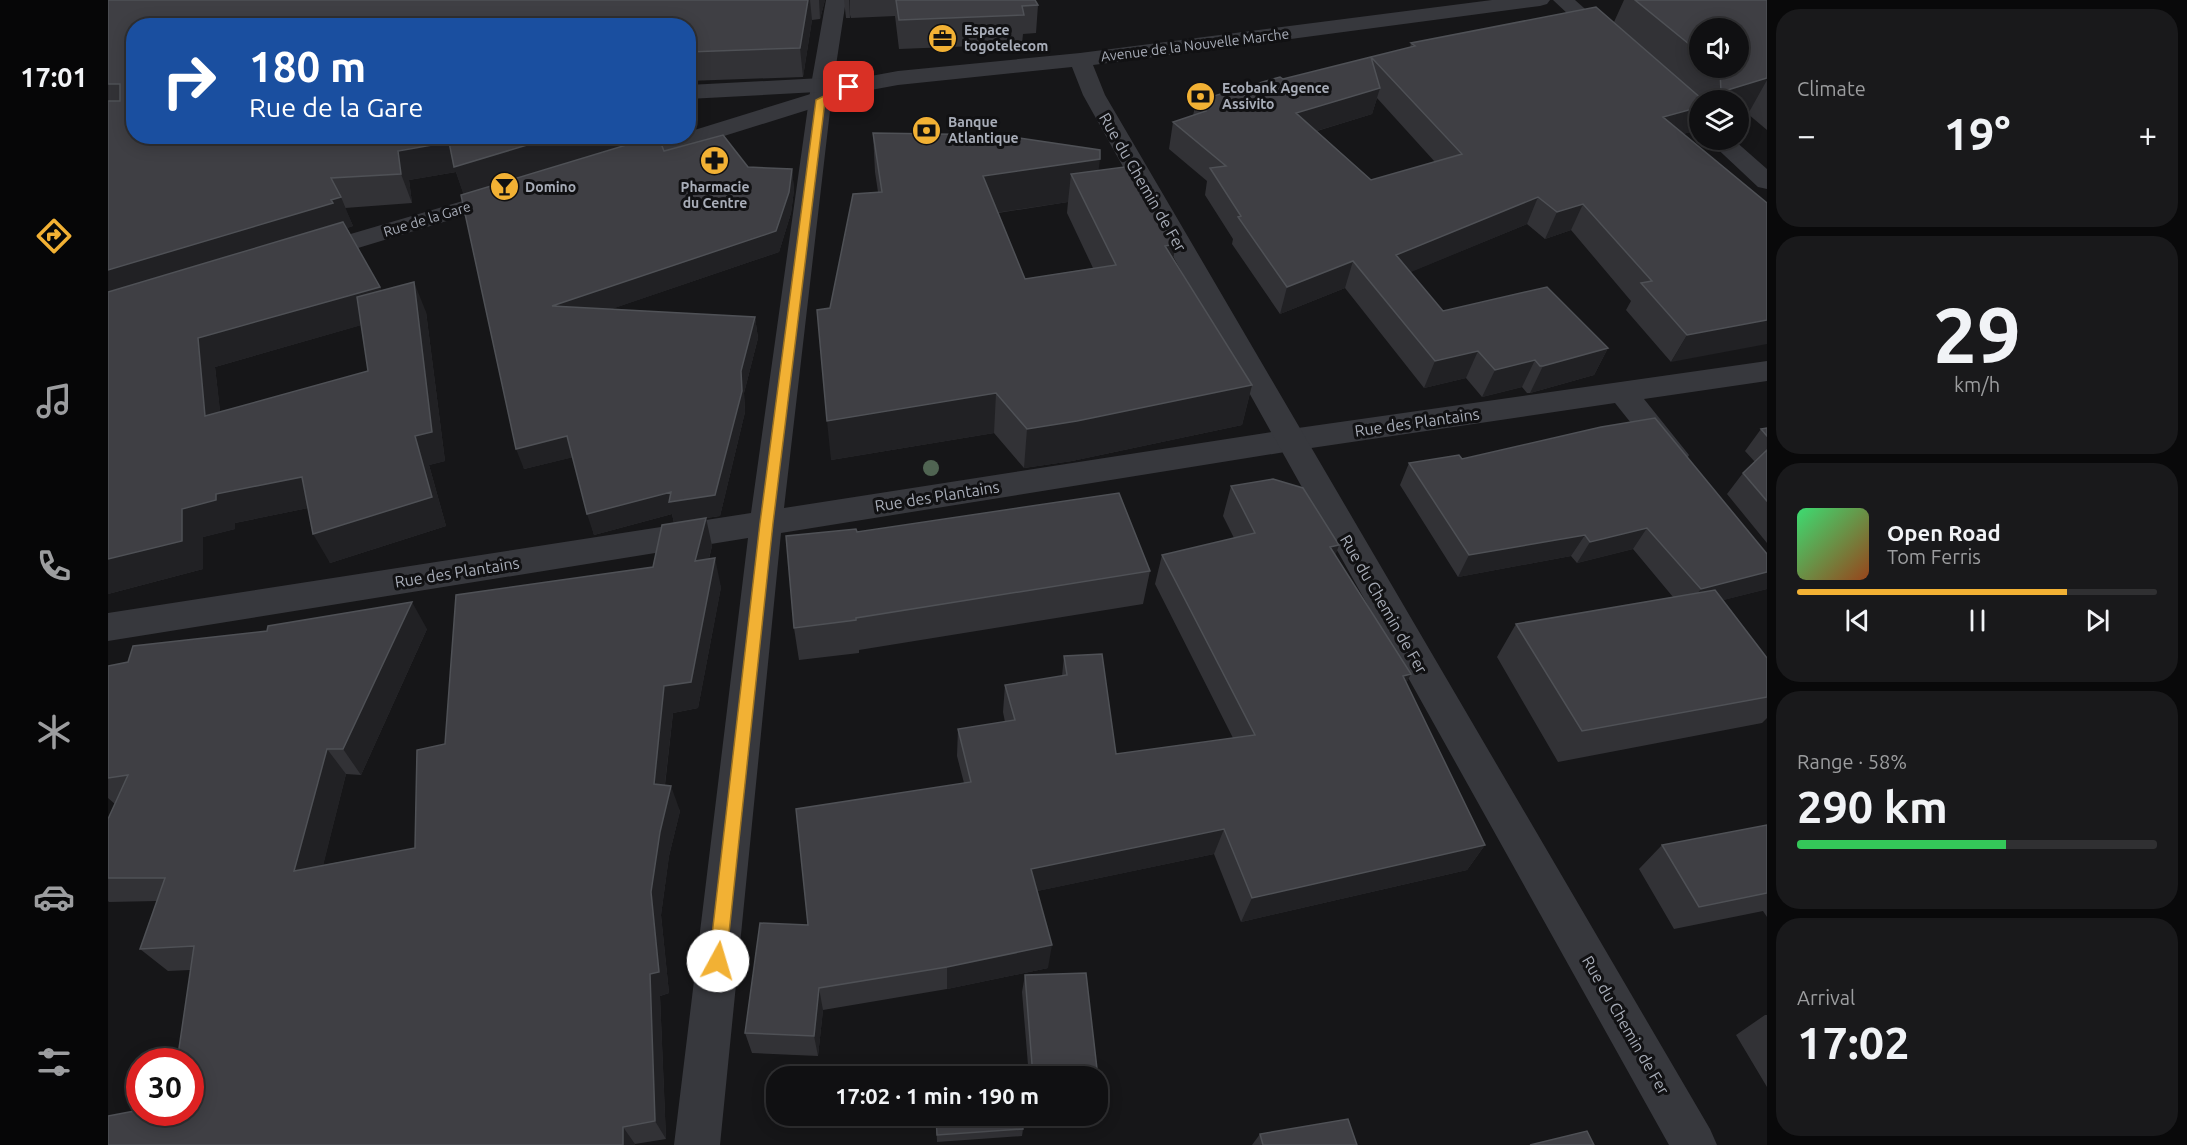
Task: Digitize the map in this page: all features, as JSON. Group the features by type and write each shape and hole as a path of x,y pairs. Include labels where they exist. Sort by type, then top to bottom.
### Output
{"street":[{"path":"697,1145 766,523 830,90 836,0"},
{"name":"Avenue de la Nouvelle Marche","path":"830,90 898,78 1080,60 1540,0"},
{"path":"1563,0 1622,51"},
{"name":"Rue du Chemin de Fer","path":"1080,60 1094,95 1694,1145"},
{"path":"696,94 830,90"},
{"path":"696,138 830,90"},
{"path":"696,96 714,103 721,117 699,137"},
{"path":"597,168 676,144"},
{"path":"1731,150 1767,182"},
{"name":"Rue de la Gare","path":"290,261 529,189"},
{"name":"Rue des Plantains","path":"108,627 1291,440 1767,371"},
{"path":"1622,392 1695,480"}],"building":[{"path":"108,0 808,0 800,48 696,52 696,18 126,18 126,144 438,144 398,151 401,174 331,178 341,197 331,200 333,203 108,270 108,101 120,101 120,84 108,84"},
{"path":"896,0 1035,0 1038,5 1022,6 1024,15 899,20"},
{"path":"1635,0 1767,0 1767,78 1721,90 1720,78 1749,78 1749,18 1689,18 1689,44"},
{"path":"1596,7 1691,90 1689,90 1689,110 1663,117 1689,138 1689,150 1703,150 1767,203 1767,320 1687,335 1641,283 1652,281 1583,204 1557,212 1538,197 1396,255 1443,311 1547,287 1608,348 1543,366 1535,360 1495,370 1478,351 1435,361 1353,261 1287,287 1238,217 1241,216 1210,168 1226,166 1173,122 1206,111 1196,101 1280,77 1283,79 1371,57 1415,46 1411,43","holes":["1371,57 1462,154 1371,180 1296,113 1380,88"]},
{"path":"873,133 1000,135 1100,150 1100,159 983,176 1025,279 1116,265 1071,174 1132,166 1176,244 1165,246 1252,385 1027,429 996,393 827,421 817,310 830,308 853,194 882,192"},
{"path":"723,135 748,167 792,169 789,192 776,231 552,306 755,317 741,371 742,391 715,495 669,502 671,492 587,514 567,436 516,449 461,195 630,144 661,144 664,151"},
{"path":"449,144 530,144 454,167"},
{"path":"343,222 380,287 198,338 205,416 368,371 357,297 414,282 432,432 415,436 432,497 313,534 302,477 216,494 216,500 182,509 182,541 108,559 108,292"},
{"path":"1655,418 1767,554 1767,572 1701,589 1647,528 1590,542 1585,535 1469,555 1409,463 1459,455 1462,459 1601,427"},
{"path":"1767,428 1767,436 1761,429"},
{"path":"1767,450 1767,501 1743,473"},
{"path":"1273,479 1303,488 1339,545 1330,547 1411,674 1403,676 1485,845 1252,898 1224,829 1031,869 1052,945 947,967 819,988 814,1036 745,1033 760,923 808,925 796,809 971,782 958,729 1015,720 1005,685 1067,675 1064,656 1102,654 1116,754 1255,735 1162,555 1255,533 1231,486"},
{"path":"1119,493 1150,571 856,618 856,620 794,628 786,536 856,529 857,532"},
{"path":"706,518 695,561 715,558 691,682 664,686 654,784 671,786 660,832 651,892 659,972 650,974 655,1121 623,1127 623,1145 108,1145 108,1116 126,1113 126,1126 204,1126 204,1048 179,1048 194,946 140,949 165,878 108,878 108,819 128,775 108,778 108,666 128,662 133,646 267,631 268,626 412,602 343,749 327,749 294,871 415,848 417,750 445,744 456,595 653,567 662,525"},
{"path":"1715,590 1767,658 1767,697 1582,731 1516,624"},
{"path":"1767,825 1767,893 1699,907 1662,845"},
{"path":"1086,973 1097,1066 1032,1066 1025,975"},
{"path":"1348,1119 1357,1145 1263,1145 1260,1134"},
{"path":"937,1126 1023,1126 1023,1129 937,1135"},
{"path":"1587,1131 1594,1145 1530,1145"}],"place":[{"name":"Espace togotelecom","path":"943,38"},
{"name":"Ecobank Agence Assivito","path":"1201,96"},
{"name":"Banque Atlantique","path":"927,130"},
{"name":"Pharmacie du Centre","path":"715,160"},
{"name":"Domino","path":"504,187"}],"route":[{"path":"718,961 766,523 820,100 849,87"}]}
